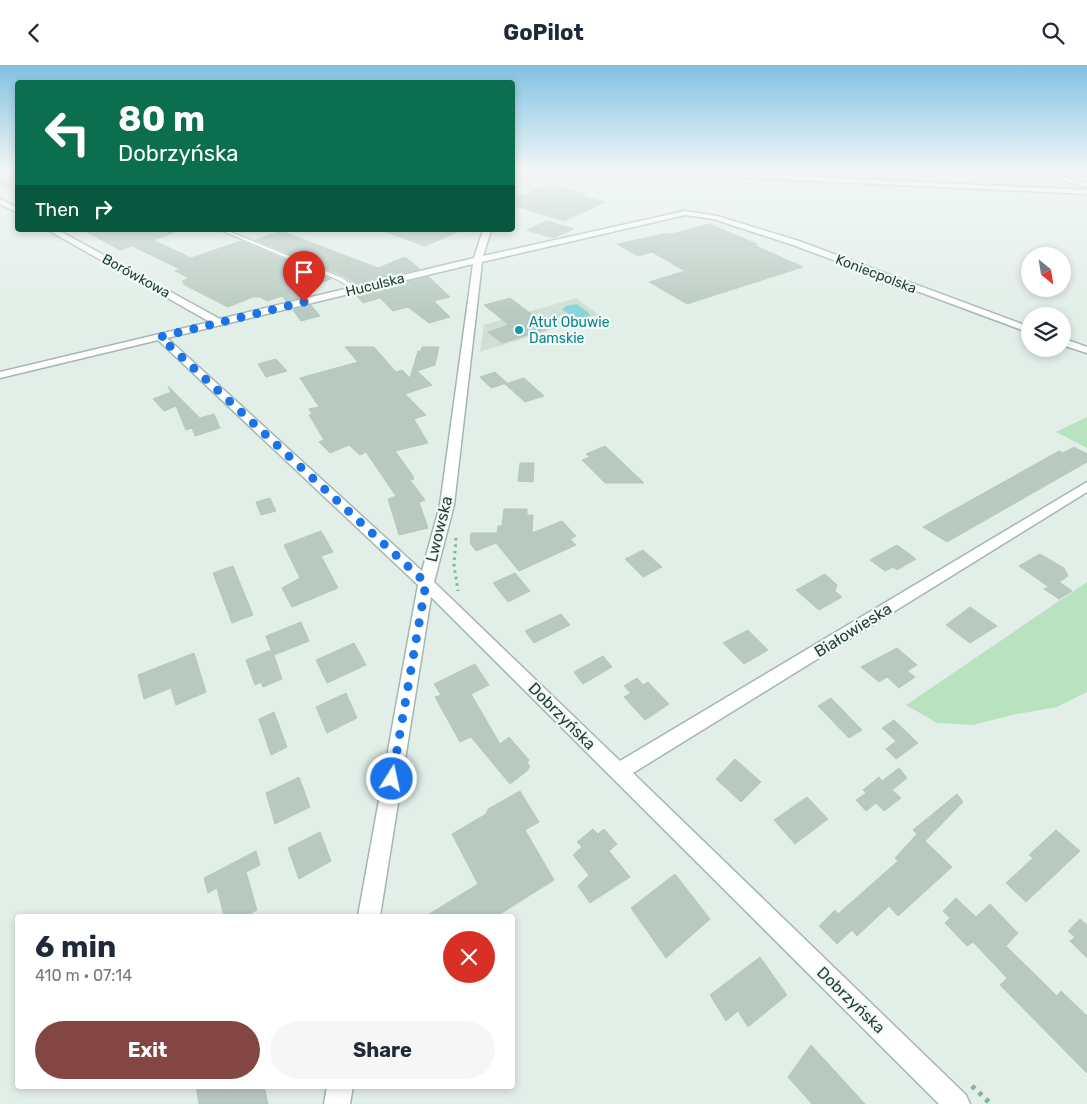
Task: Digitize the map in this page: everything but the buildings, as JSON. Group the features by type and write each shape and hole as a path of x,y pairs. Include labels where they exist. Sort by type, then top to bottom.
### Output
{"street":[{"name":"Huculska","path":"0,375 650,220"},
{"name":"Koniecpolska","path":"723,220 798,244 961,307 1021,327"},
{"name":"Borówkowa","path":"56,232 220,323"},
{"name":"Lwowska","path":"369,914 426,583 447,505 478,260 486,232"},
{"name":"Dobrzyńska","path":"160,337 426,583 957,1104"},
{"path":"1071,344 1087,350"},
{"name":"Białowieska","path":"618,772 1087,486"},
{"path":"337,1104 340,1089"}],"lane":[{"path":"227,232 338,278 357,289"}],"shaded area":[{"path":"576,298 599,315 480,352 484,325"}],"green space":[{"path":"1087,417 1087,448 1056,432"},
{"path":"1087,582 1087,692 1057,707 1012,715 973,725 937,723 906,705"}],"water":[{"path":"577,304 589,313 590,316 579,319 562,310 566,306"}],"place":[{"name":"Atut Obuwie Damskie","path":"519,330"}],"route":[{"path":"304,302 160,337 426,583 392,779"}]}
